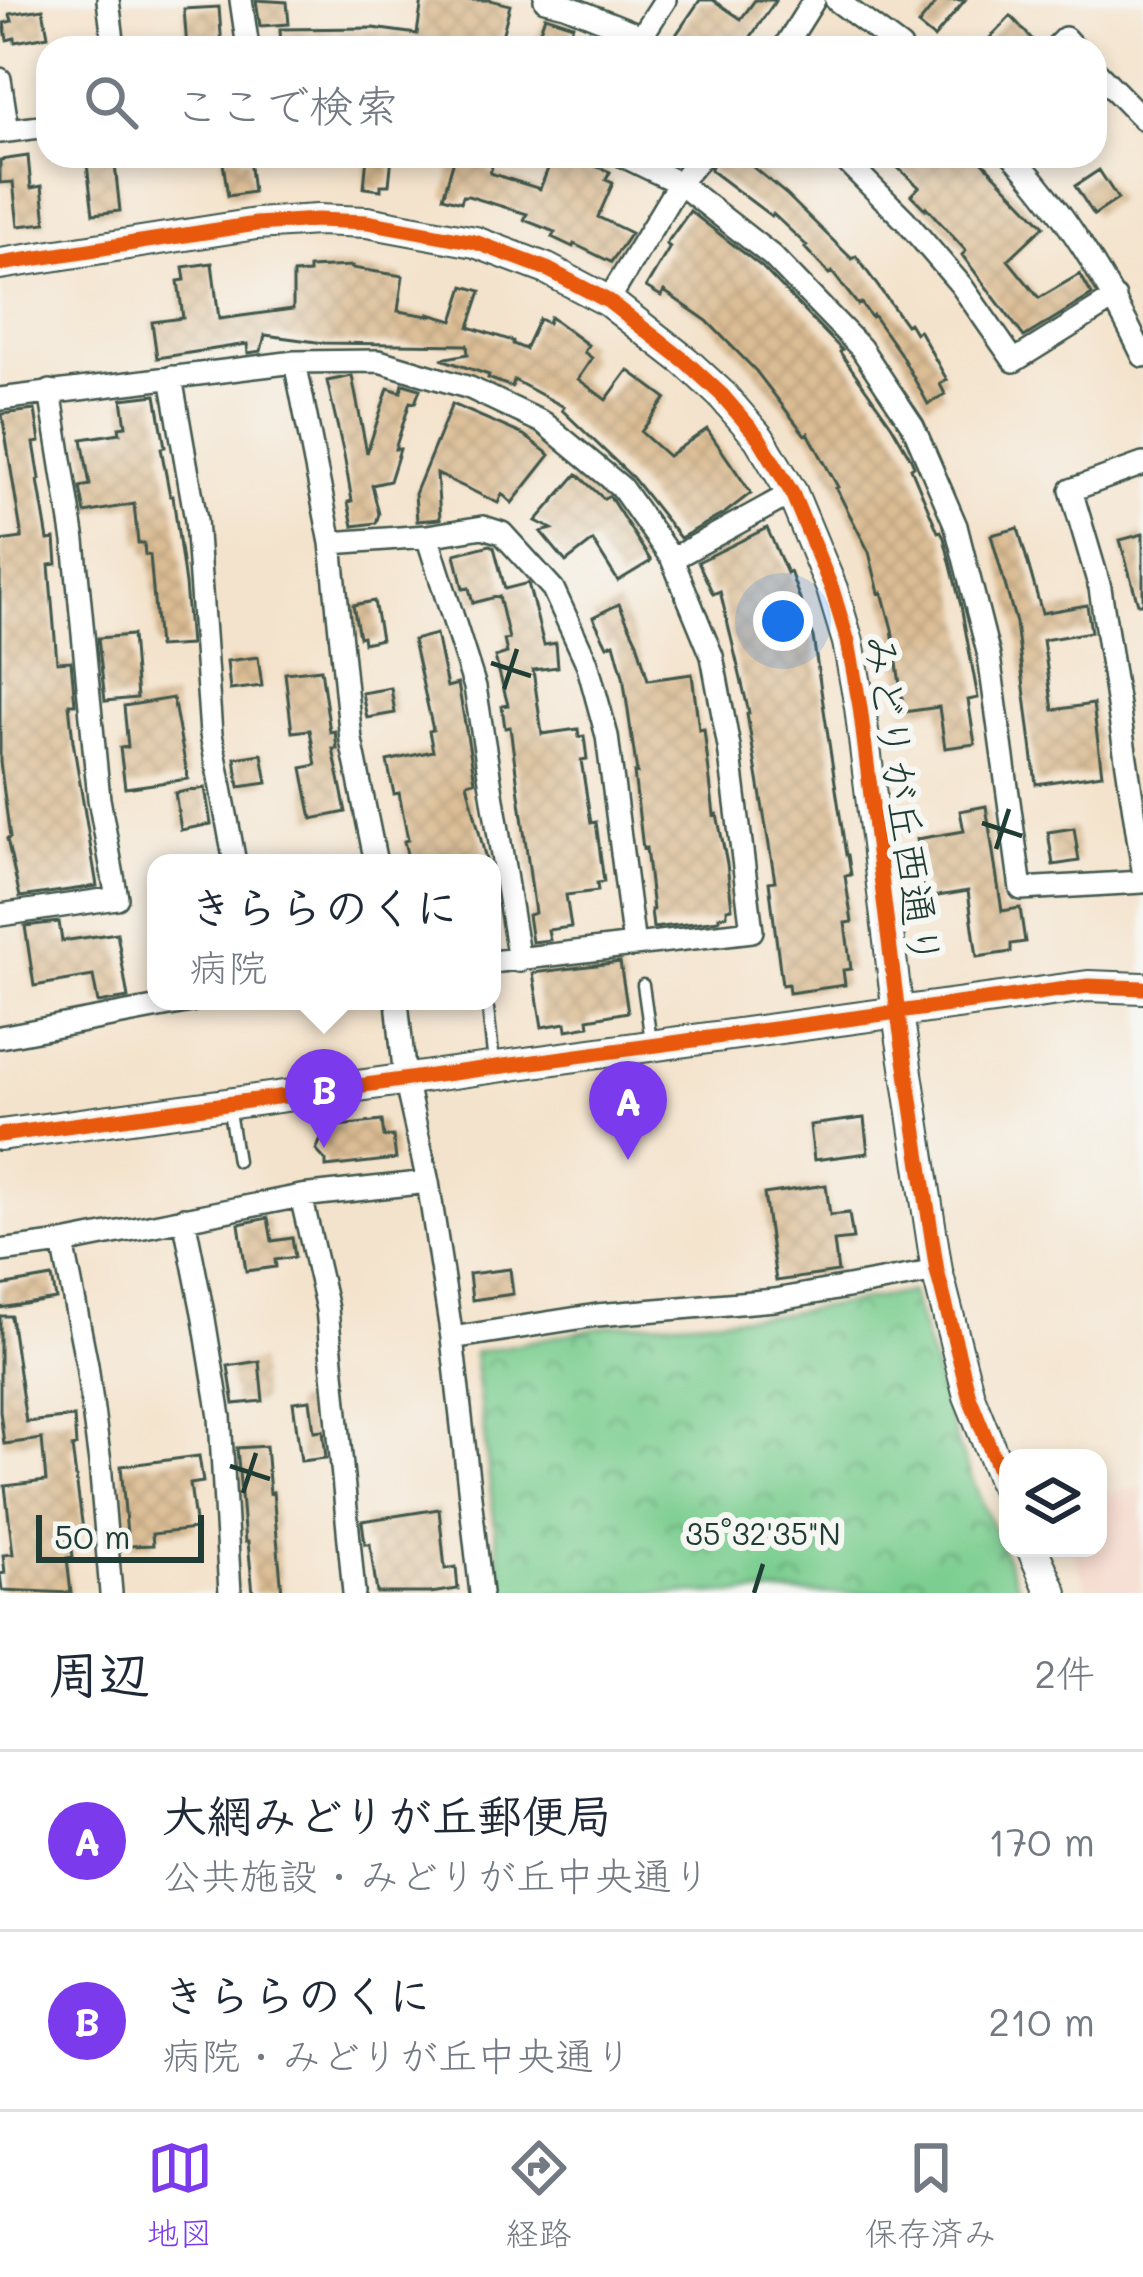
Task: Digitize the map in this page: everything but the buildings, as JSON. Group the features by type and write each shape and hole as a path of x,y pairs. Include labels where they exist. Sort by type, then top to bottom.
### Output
{"street":[{"path":"107,0 112,36"},
{"path":"241,0 246,36"},
{"path":"545,0 626,36"},
{"path":"642,36 665,0"},
{"path":"792,36 814,0"},
{"path":"836,0 885,36"},
{"path":"0,80 4,132 36,128"},
{"path":"1107,82 1143,119"},
{"path":"648,168 680,183 772,256 861,348 913,426 956,526 989,656 1021,889 1143,882"},
{"path":"608,301 692,168"},
{"path":"853,168 961,285 1014,361 1115,298"},
{"path":"1024,168 1042,187 1115,298 1143,356"},
{"name":"みどりが丘西通り","path":"0,264 256,224 316,220 368,222 475,242 547,268 608,301 685,361 759,438 792,493 848,642 937,1270 969,1396 999,1471"},
{"path":"0,399 295,362 379,361 470,388 544,423 621,487 671,559 712,656 729,747 752,931 501,962"},
{"path":"295,362 331,543 351,740 374,854"},
{"path":"171,377 196,520 212,734 234,854"},
{"path":"0,915 117,898 99,800 74,542 50,391"},
{"path":"1143,464 1071,490 1100,588 1143,870"},
{"path":"671,559 792,493"},
{"path":"331,543 483,527 502,533 553,589 586,663 607,736 634,946"},
{"path":"427,536 475,686 519,961"},
{"path":"0,1136 1088,986 1143,988"},
{"path":"0,1037 147,1009"},
{"path":"398,1010 405,1079 428,1182 452,1338 481,1593"},
{"path":"0,1251 302,1196 428,1182"},
{"path":"302,1196 327,1309 354,1593"},
{"path":"184,1218 220,1417 230,1593"},
{"path":"63,1243 90,1384 111,1593"},
{"path":"452,1338 597,1315 775,1300 937,1270"},
{"path":"1036,1557 1052,1593"}],"lane":[{"path":"643,985 651,1047"},
{"path":"488,1010 494,1067"},
{"path":"228,1104 237,1161"}],"shaded area":[{"path":"1143,1487 1143,1593 1088,1593 1075,1557 1107,1557 1107,1494"}],"green space":[{"path":"911,1292 957,1444 999,1542 999,1557 1006,1557 1021,1593 503,1593 474,1353 611,1325 777,1315"}],"cycle path":[{"path":"0,264 256,224 317,220 367,222 475,242 547,269 608,301 685,361 759,438 792,493 832,589 848,642 937,1271 969,1396 999,1471"},
{"path":"0,1135 1088,986 1143,988"}],"place":[{"name":"きららのくに","path":"324,1148"},
{"name":"大網みどりが丘郵便局","path":"628,1160"}]}
